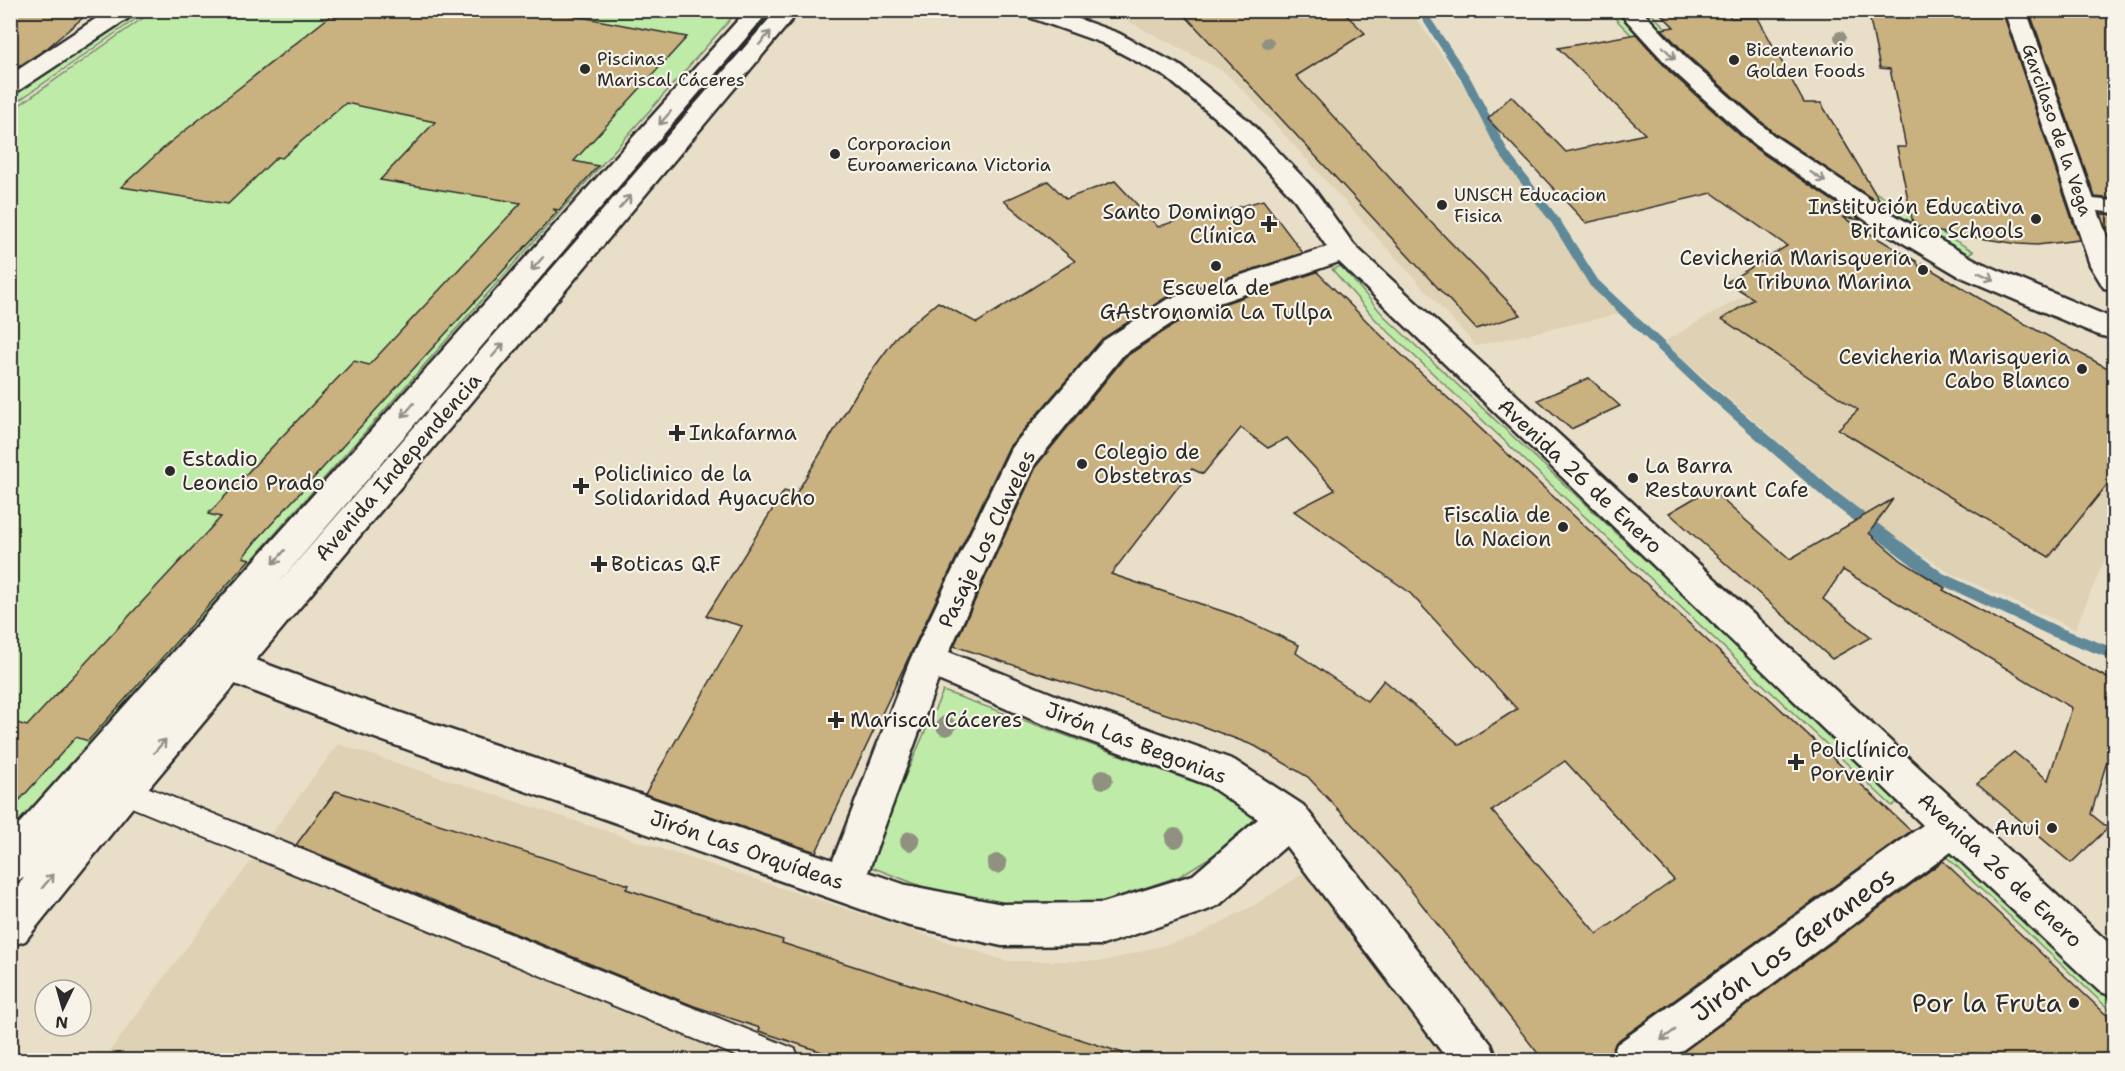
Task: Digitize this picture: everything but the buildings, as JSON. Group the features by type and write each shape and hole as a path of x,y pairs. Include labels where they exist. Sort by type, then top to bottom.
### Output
{"street":[{"path":"10,86 125,10"},
{"name":"Avenida Independencia","path":"10,926 122,790 212,659 759,10"},
{"name":"Avenida Independencia","path":"10,864 212,659 789,10"},
{"name":"Avenida 26 de Enero","path":"1031,10 1110,38 1174,72 1242,127 1304,194 1344,251 1953,828 2115,975"},
{"path":"1628,10 1679,63 1764,140 1880,218 1969,269 2112,331"},
{"name":"Garcilaso de la Vega","path":"2015,10 2104,265 2115,281"},
{"name":"Pasaje Los Claveles","path":"844,883 928,660 1022,457 1113,348 1176,307 1344,251"},
{"name":"Jirón Las Orquídeas","path":"212,659 355,714 906,905 1002,924 1103,924 1205,891 1289,818"},
{"name":"Jirón Las Begonias","path":"928,660 1051,710 1221,772 1289,818 1475,1060"},
{"name":"Jirón Los Geraneos","path":"1633,1060 1953,828"}],"lane":[{"path":"2083,204 2115,207"},
{"path":"122,790 784,1060"}],"shaded area":[{"name":"UNSCH Educacion Fisica","path":"1108,11 1411,11 1489,122 1571,256 1622,313 1476,346 1247,94 1223,71"},
{"path":"1745,295 1874,377 1899,354 2114,477 2114,538 2075,629 1950,573 1870,520 1663,342"},
{"path":"338,744 1007,961 1105,961 1194,937 1256,904 1307,871 1444,1060 103,1060"}],"green space":[{"path":"131,11 147,11 11,106 11,94"},
{"name":"Estadio Leoncio Prado","path":"153,11 731,11 735,14 11,832 11,111"},
{"path":"1608,11 1617,11 1660,55 1860,211 1856,217 1753,146 1678,81"},
{"path":"1639,11 1648,11 1744,99 1839,169 1973,251 1967,255 1851,186 1795,148 1729,96"},
{"path":"1341,266 1384,316 1901,799 1892,806 1375,319 1332,269"},
{"path":"943,691 1227,794 1261,817 1228,846 1180,876 1107,901 1032,906 973,899 921,886 866,865"},
{"path":"1944,839 2114,997 2114,1014 1935,846"}],"waterway":[{"path":"1420,10 1466,79 1504,154 1556,222 1594,283 1698,381 1830,495 1938,577 2056,632 2114,654"}],"place":[{"name":"Bicentenario Golden Foods","path":"1734,60"},
{"name":"Piscinas Mariscal Cáceres","path":"585,69"},
{"name":"Corporacion Euroamericana Victoria","path":"835,154"},
{"name":"UNSCH Educacion Fisica","path":"1442,205"},
{"name":"Institución Educativa Britanico Schools","path":"2036,219"},
{"name":"Santo Domingo Clínica","path":"1269,224"},
{"name":"Escuela de GAstronomia La Tullpa","path":"1216,266"},
{"name":"Cevicheria Marisqueria La Tribuna Marina","path":"1923,270"},
{"name":"Cevicheria Marisqueria Cabo Blanco","path":"2082,369"},
{"name":"Inkafarma","path":"677,433"},
{"name":"Colegio de Obstetras","path":"1082,464"},
{"name":"Estadio Leoncio Prado","path":"170,471"},
{"name":"La Barra Restaurant Cafe","path":"1633,478"},
{"name":"Policlinico de la Solidaridad Ayacucho","path":"581,486"},
{"name":"Fiscalia de la Nacion","path":"1563,527"},
{"name":"Boticas Q.F","path":"599,564"},
{"name":"Mariscal Cáceres","path":"836,720"},
{"name":"Policlínico Porvenir","path":"1796,762"},
{"name":"Anui","path":"2052,828"},
{"name":"Por la Fruta","path":"2074,1003"}]}
